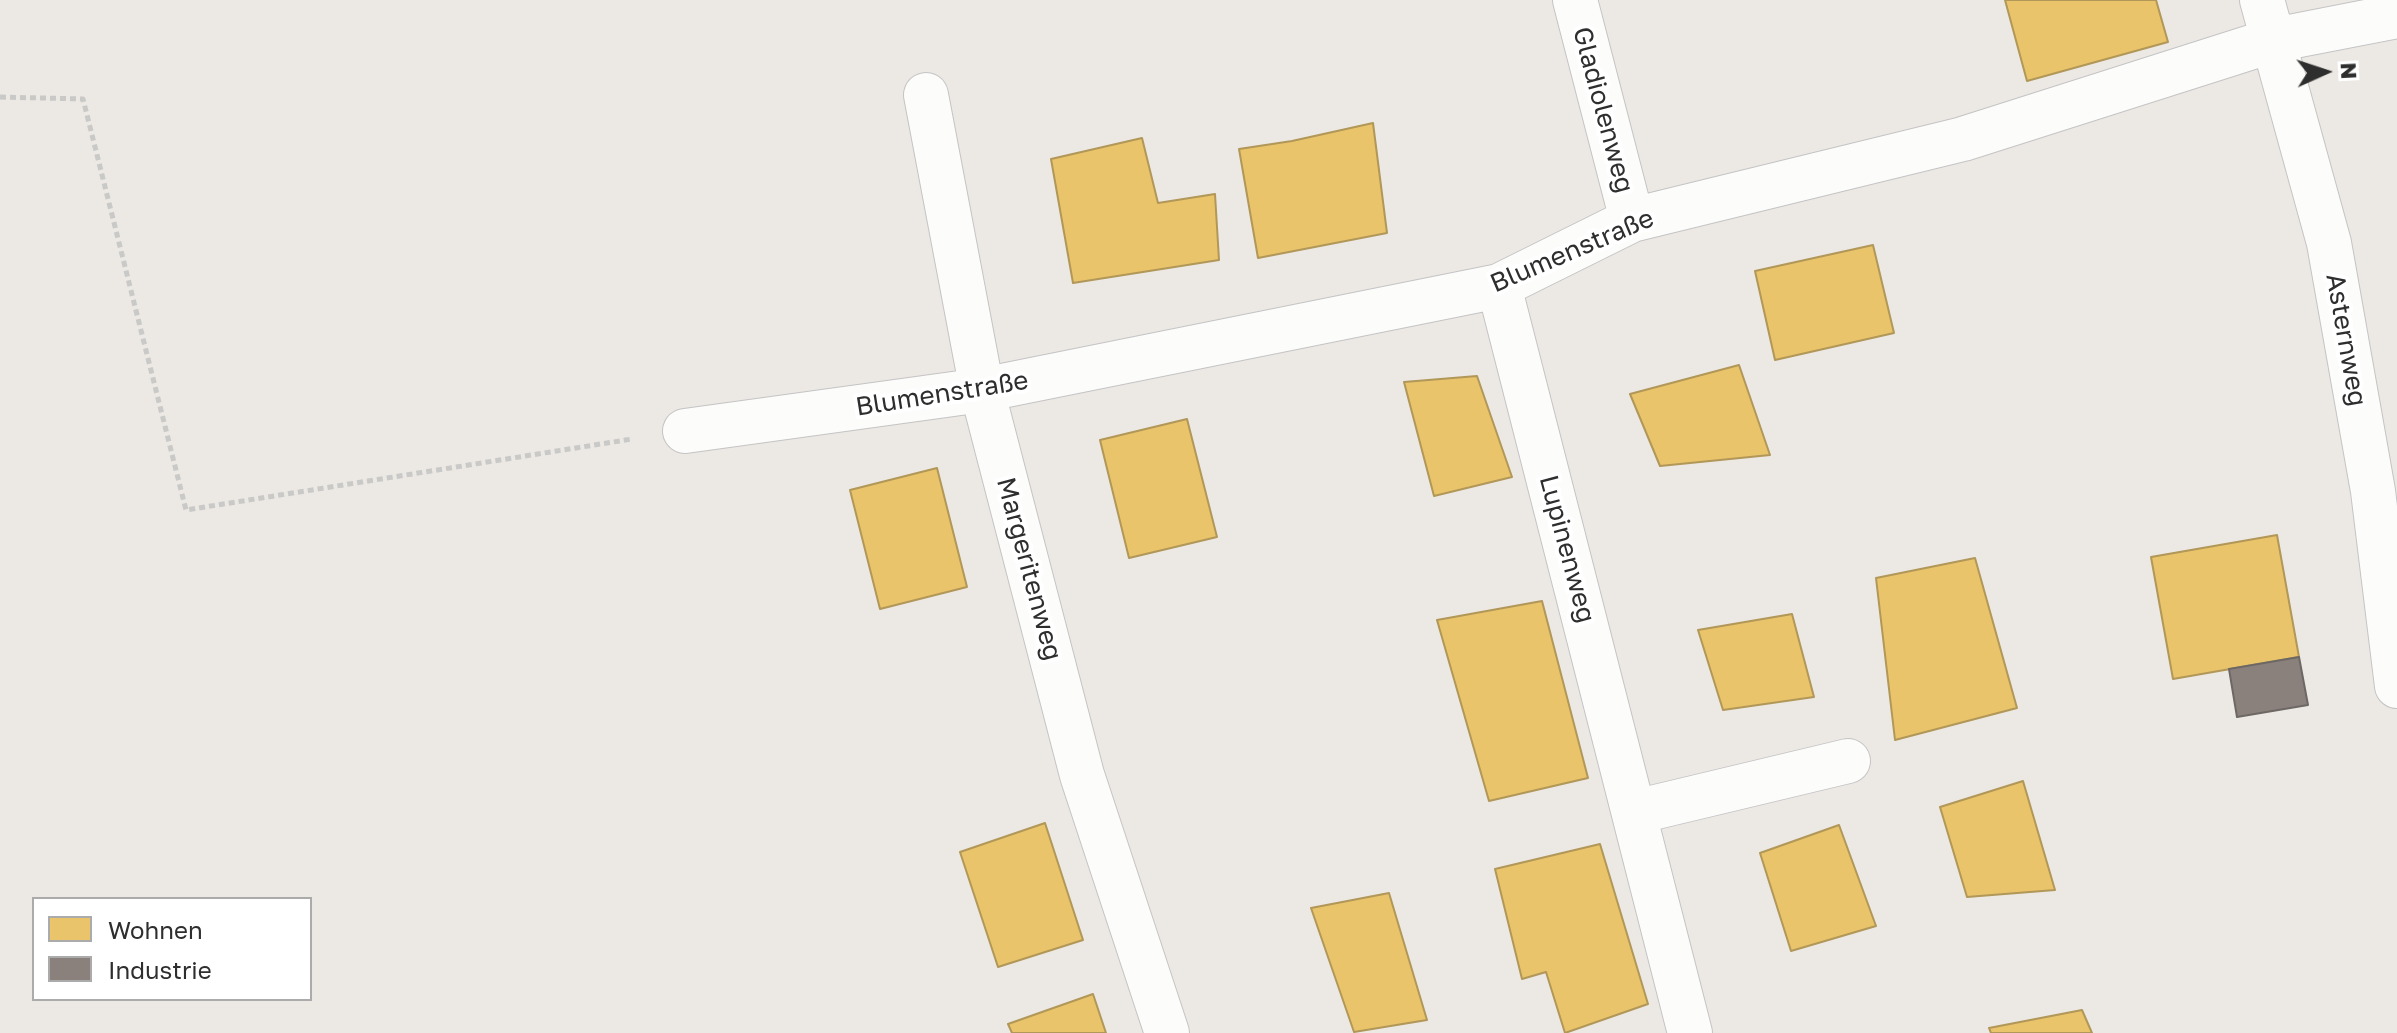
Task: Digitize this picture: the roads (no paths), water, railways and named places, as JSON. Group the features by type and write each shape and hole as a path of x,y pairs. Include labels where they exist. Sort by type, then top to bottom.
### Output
{"street":[{"name":"Gladiolenweg","path":"1575,0 1632,220"},
{"name":"Blumenstraße","path":"685,431 982,390 1499,286 1632,220 1963,139 2268,20 2397,16"},
{"name":"Asternweg","path":"2268,20 2329,243 2373,491 2397,686"},
{"name":"Margeritenweg","path":"926,95 982,390 1082,775 1167,1033"},
{"name":"Lupinenweg","path":"1499,286 1690,1033"},
{"path":"1635,812 1848,761"}]}
